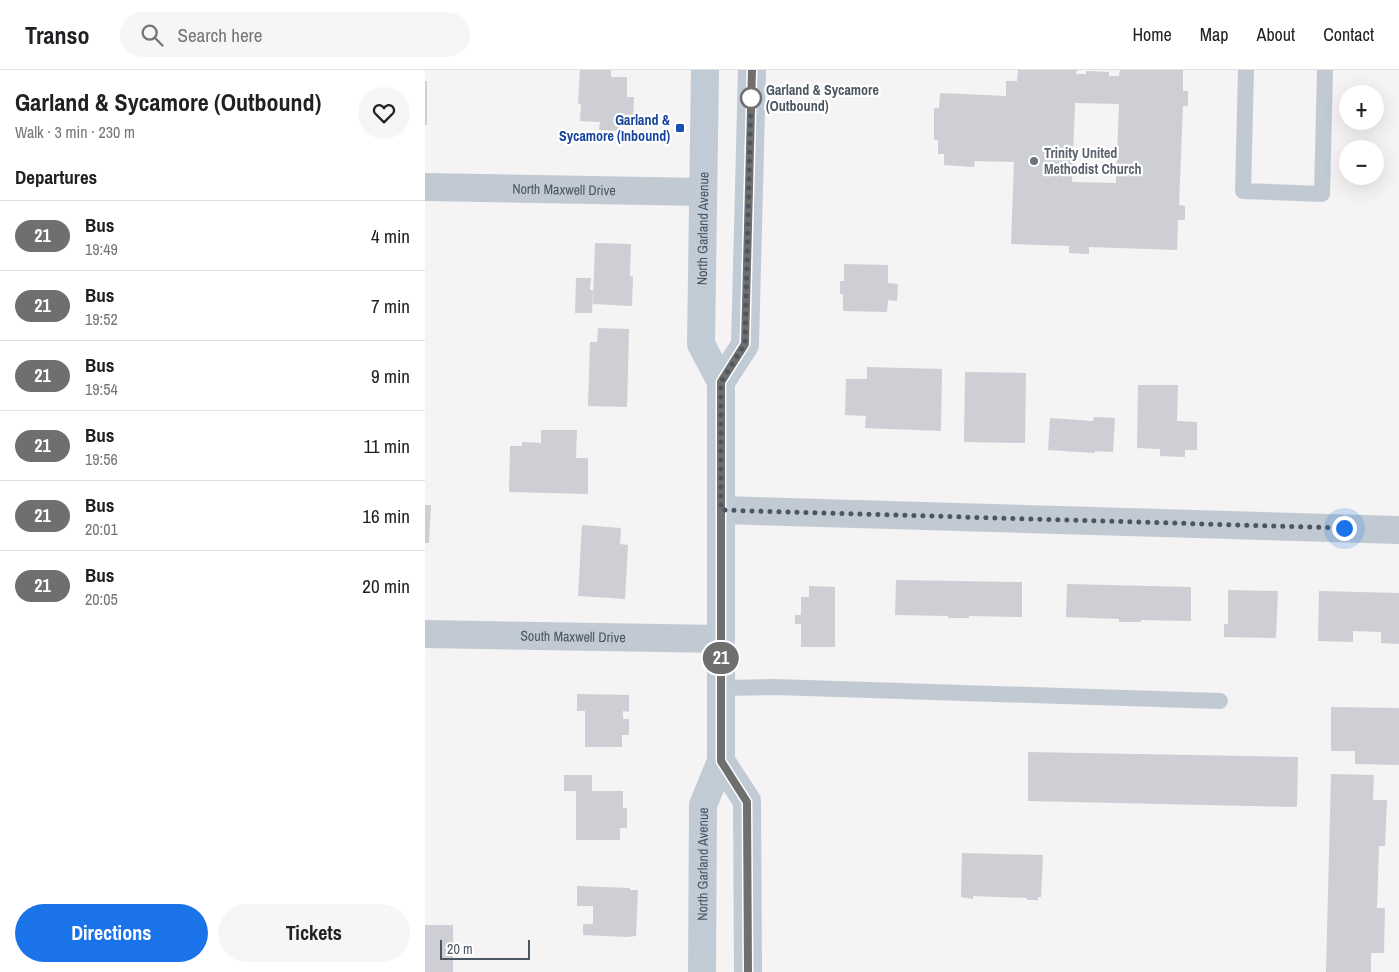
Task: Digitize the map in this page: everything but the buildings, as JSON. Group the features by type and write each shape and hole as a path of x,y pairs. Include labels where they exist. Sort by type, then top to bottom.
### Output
{"main road":[{"name":"North Garland Avenue","path":"702,972 703,805 721,761 721,382 701,344 705,70"},
{"path":"721,382 745,344 752,70"},
{"path":"721,761 747,802 748,972"}],"street":[{"name":"North Maxwell Drive","path":"425,187 703,192"},
{"path":"721,510 1399,530"},
{"name":"South Maxwell Drive","path":"425,634 721,639"}],"lane":[{"path":"1246,70 1243,191 1322,194 1325,70"},
{"path":"721,688 775,687 1219,701"}],"bus line":[{"name":"21","path":"748,972 747,802 721,761 721,382 745,344 752,70"}],"place":[{"name":"Garland & Sycamore (Outbound)","path":"751,98"},
{"name":"Garland & Sycamore (Inbound)","path":"680,128"},
{"name":"Trinity United Methodist Church","path":"1034,161"}],"route":[{"path":"751,98 745,344 721,382 721,510 1344,528"}]}
